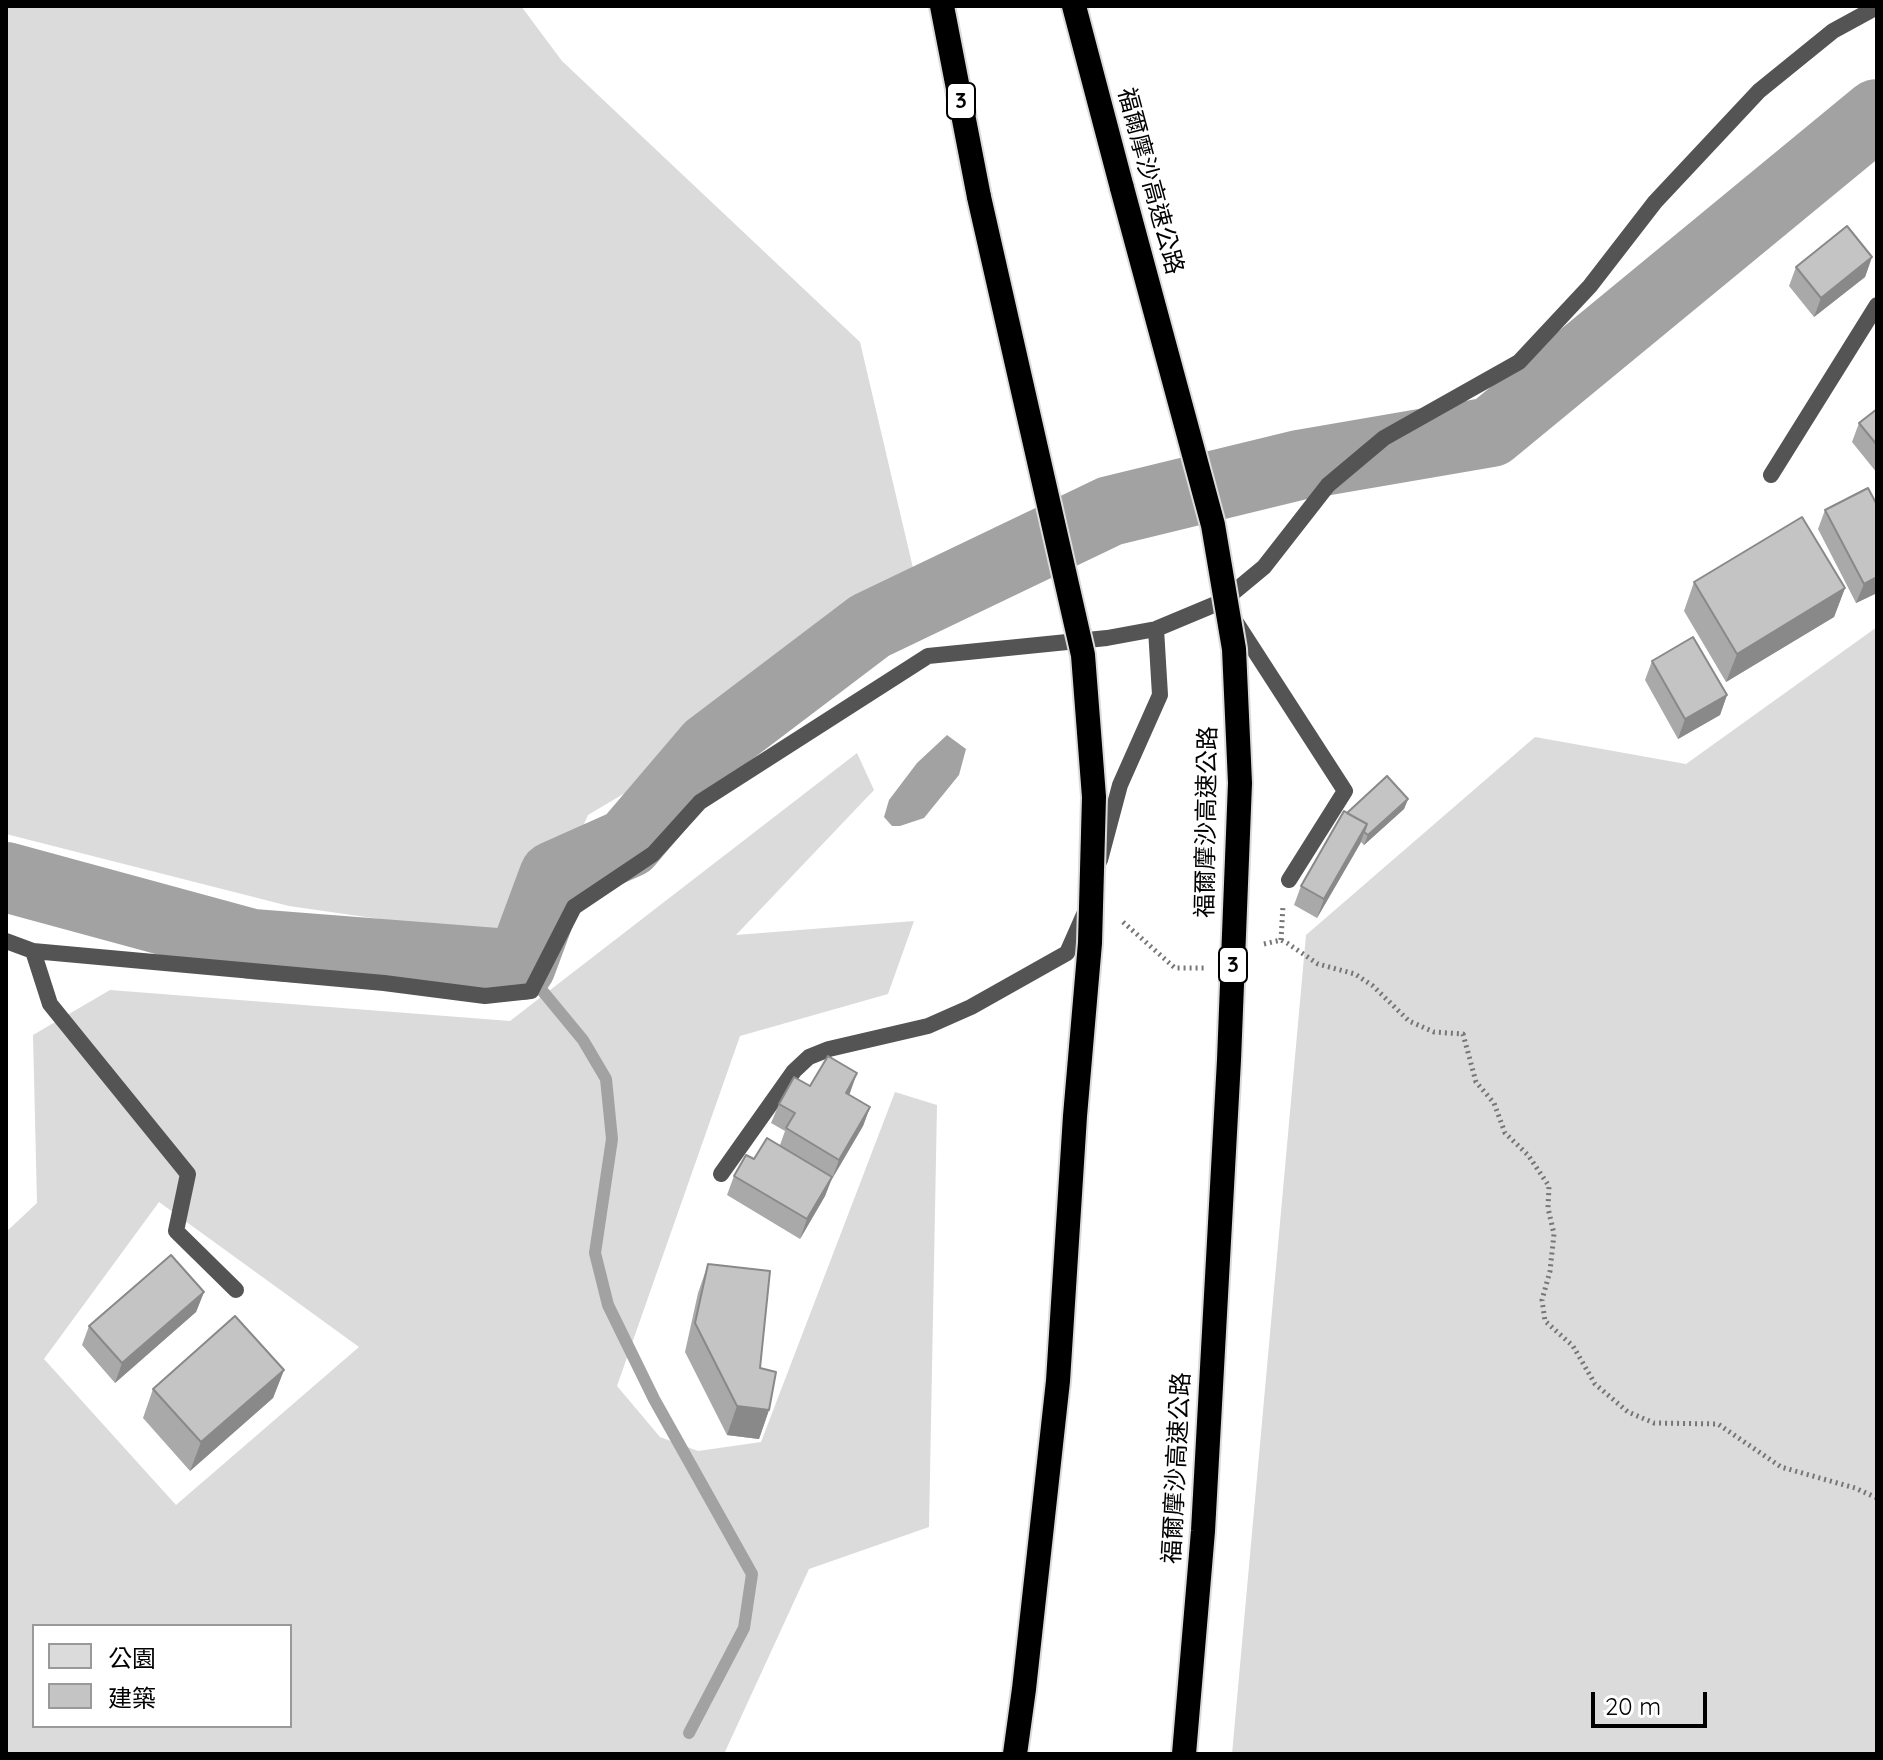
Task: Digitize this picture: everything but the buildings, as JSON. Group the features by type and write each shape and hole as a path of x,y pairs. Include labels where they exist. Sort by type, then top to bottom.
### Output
{"highway":[{"name":"3","path":"942,6 979,197 1083,655 1094,797 1090,943 1058,1381 1015,1754"},
{"name":"福爾摩沙高速公路","path":"1074,6 1213,525 1234,649 1240,783 1229,1060 1203,1531 1184,1754"}],"lane":[{"path":"6,941 33,951 384,983 485,996 531,991 574,907 653,854 700,802 928,656 1107,638 1156,629 1223,601 1264,567 1328,485 1384,438 1519,362 1590,286 1655,202 1759,91 1833,31 1877,7"},
{"path":"1771,475 1877,305"},
{"path":"1223,601 1345,791 1289,880"},
{"path":"721,1174 794,1071 809,1057 829,1049 928,1026 971,1007 1067,953 1083,920 1120,785 1160,695 1156,629"},
{"path":"33,951 50,1004 188,1174 176,1231 236,1290"}],"path":[{"path":"1089,899 1121,919 1175,968 1205,968"},
{"path":"1257,946 1281,940 1318,964 1355,974 1373,986 1409,1021 1434,1032 1463,1034 1476,1082 1494,1103 1505,1133 1528,1155 1549,1186 1548,1208 1554,1234 1550,1271 1542,1300 1545,1321 1573,1346 1595,1384 1628,1412 1654,1423 1718,1424 1781,1467 1855,1488 1877,1498"}],"green space":[{"path":"6,6 521,6 562,61 860,342 924,615 588,815 533,941 289,906 6,834"},
{"path":"1877,627 1877,1754 1232,1754 1306,935 1535,737 1686,764"},
{"path":"857,753 874,790 736,935 914,921 888,994 740,1036 617,1386 660,1437 698,1451 761,1442 895,1092 937,1105 929,1527 809,1569 724,1754 6,1754 6,1232 37,1203 33,1035 110,990 510,1021","holes":["159,1202 359,1347 176,1505 44,1359"]}],"shaded area":[{"path":"947,735 966,749 959,775 924,818 892,826 884,817 889,800 917,763"}],"waterway":[{"path":"6,877 252,944 521,965 554,876 628,843 709,748 870,626 1110,511 1299,465 1491,432 1877,114"},
{"path":"521,965 583,1040 606,1079 612,1139 595,1253 608,1305 654,1399 752,1574 744,1628 689,1733"}]}
